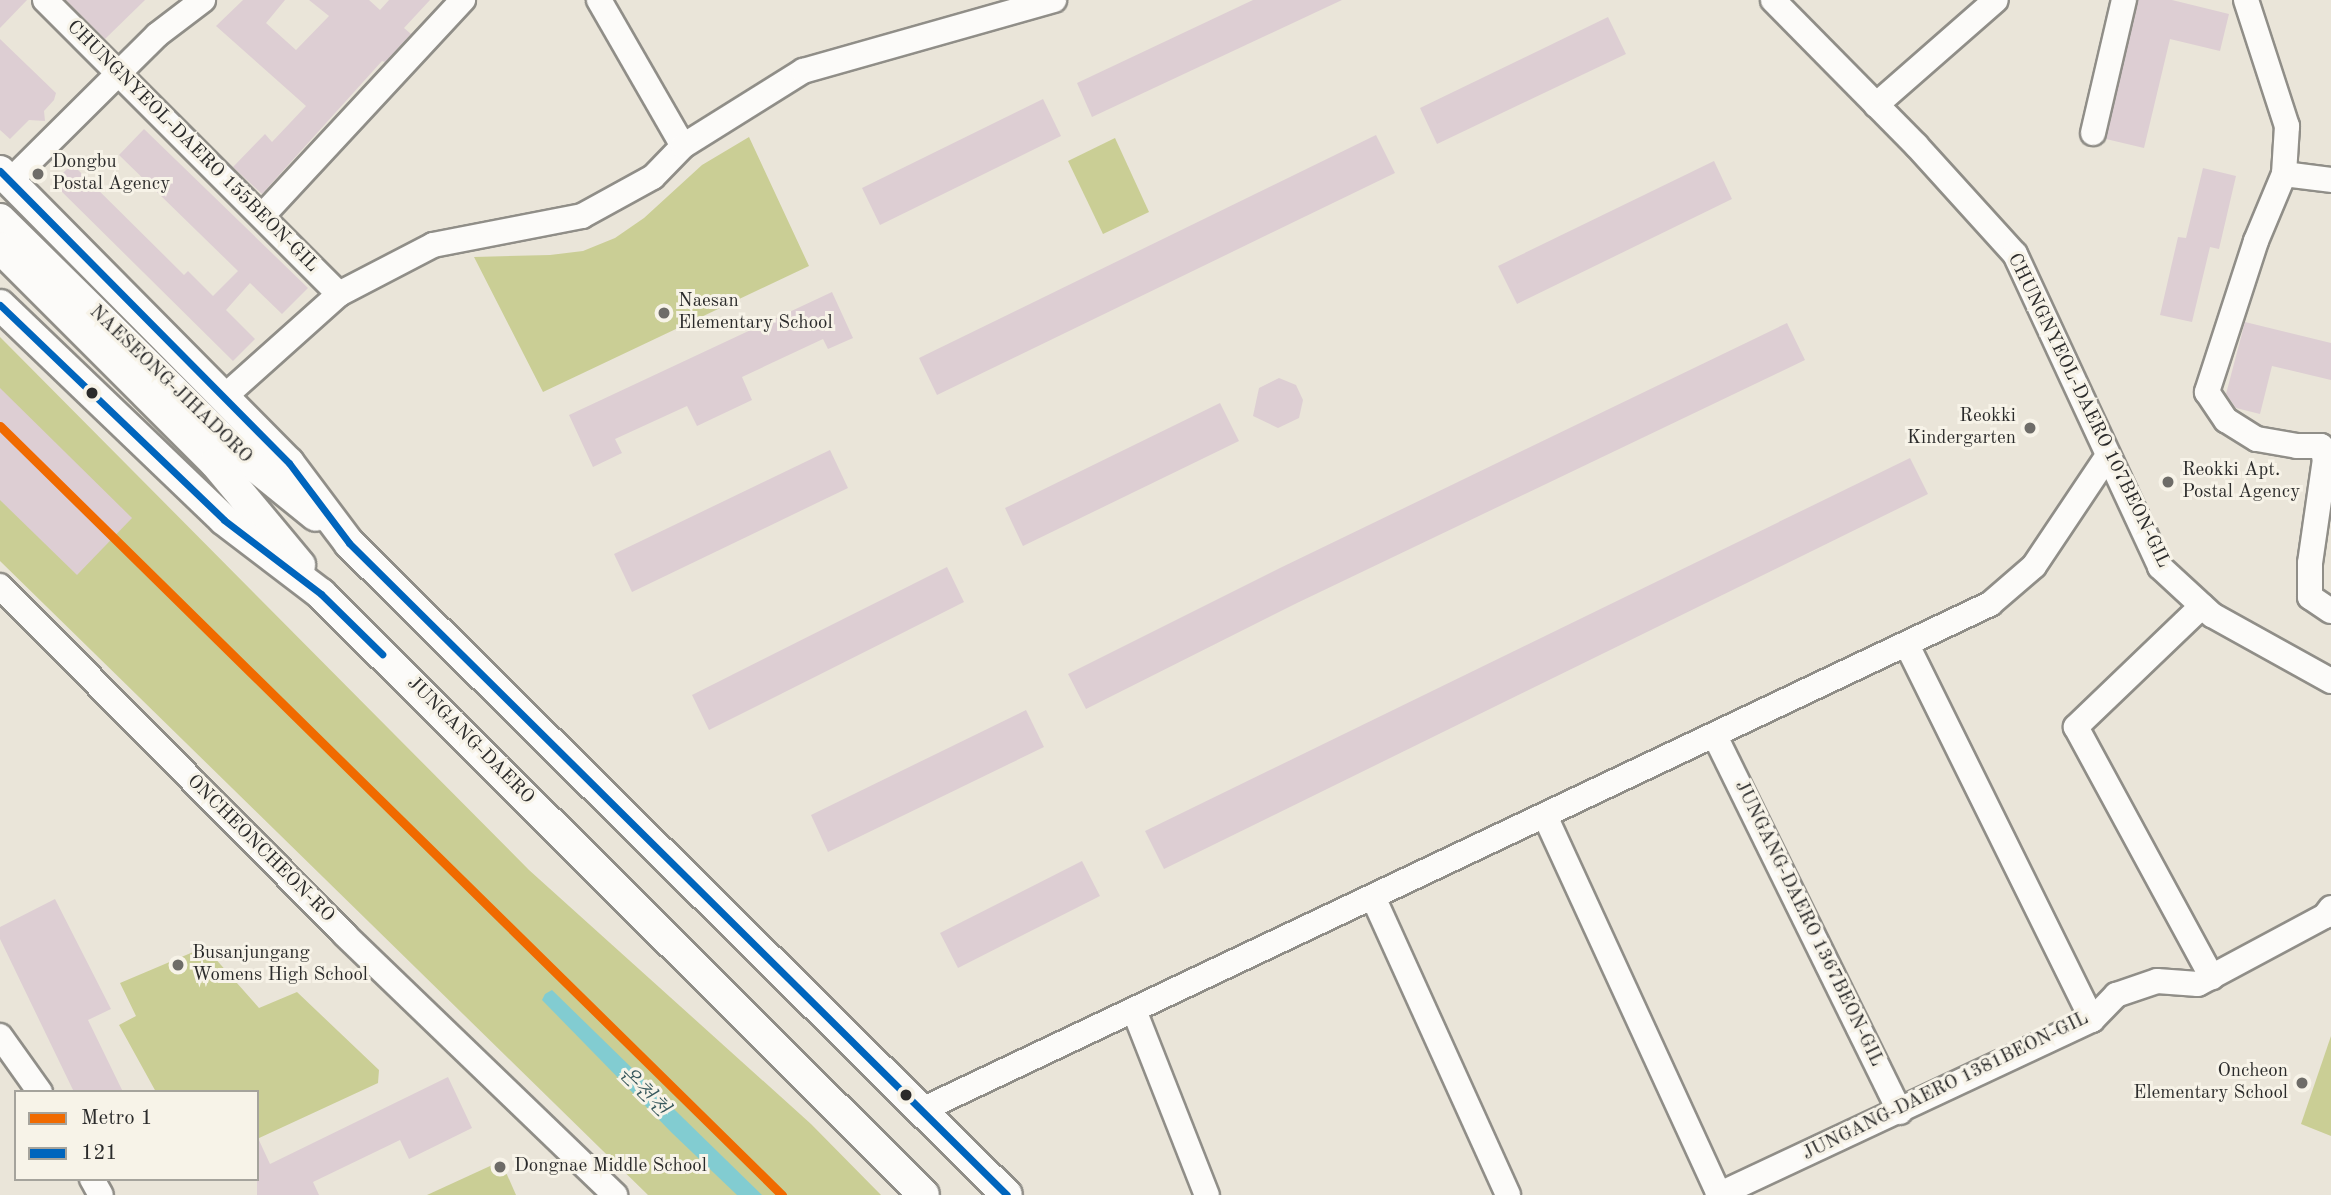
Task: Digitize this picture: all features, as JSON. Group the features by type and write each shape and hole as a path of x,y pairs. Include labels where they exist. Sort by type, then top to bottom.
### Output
{"main road":[{"path":"5,176 289,463 349,543 924,1109 1007,1195"},
{"name":"NAESEONG-JIHADORO","path":"0,219 223,455 321,594"},
{"name":"NAESEONG-JIHADORO","path":"0,248 223,455 349,543"},
{"name":"JUNGANG-DAERO","path":"0,305 224,520 321,594 924,1195"}],"street":[{"name":"CHUNGNYEOL-DAERO 155BEON-GIL","path":"45,0 263,215 339,294"},
{"path":"5,176 158,35 203,0"},
{"path":"263,215 463,0"},
{"path":"599,0 682,146"},
{"name":"CHUNGNYEOL-DAERO 107BEON-GIL","path":"1773,0 1876,105 2015,254 2160,567 2212,615 2331,681"},
{"path":"1876,105 1996,0"},
{"path":"2093,133 2124,0"},
{"path":"2246,0 2287,126 2284,174 2256,241 2207,392 2226,420 2258,439 2297,446 2321,446 2328,457 2310,563 2310,597 2331,611"},
{"path":"225,397 339,294 433,244 582,216 653,177 682,146 803,71 1047,1"},
{"path":"2284,174 2331,180"},
{"path":"924,1109 1990,604 2034,566 2107,457"},
{"name":"ONCHEONCHEON-RO","path":"0,586 345,935 615,1195"},
{"path":"2202,606 2076,727 2212,977"},
{"path":"1908,645 2092,1020"},
{"name":"JUNGANG-DAERO 1367BEON-GIL","path":"1715,736 1900,1112"},
{"path":"1545,816 1718,1195"},
{"path":"1373,897 1508,1195"},
{"name":"JUNGANG-DAERO 1381BEON-GIL","path":"1718,1195 2092,1020 2116,995 2157,981 2198,984 2325,916 2331,908"},
{"path":"1134,1010 1207,1195"},
{"path":"0,1036 39,1090"}],"green space":[{"path":"749,137 809,266 543,392 474,257 550,255 583,251 615,238 644,218 702,165"},
{"path":"1115,138 1149,212 1103,234 1068,161"},
{"path":"0,337 529,870 811,1124 881,1195 648,1195 0,561"},
{"path":"205,947 259,1008 297,992 379,1070 378,1083 259,1138 259,1090 155,1090 119,1025 136,1016 120,983"},
{"path":"2331,1036 2331,1136 2301,1124"},
{"path":"501,1161 516,1195 427,1195"}],"water":[{"name":"온천천","path":"552,990 762,1195 737,1195 672,1133 542,1000 545,994"}],"building":[{"path":"0,0 27,0 0,28"},
{"path":"66,0 145,0 105,39"},
{"path":"243,0 285,0 266,23 296,50 329,16 309,0 369,0 380,10 389,0 430,0 404,28 411,34 385,62 382,61 262,194 233,167 265,134 272,142 306,106 216,26"},
{"path":"1253,0 1342,0 1092,117 1077,83"},
{"path":"2138,0 2172,0 2229,14 2220,51 2170,39 2144,148 2106,139"},
{"path":"1608,17 1626,54 1437,144 1420,108"},
{"path":"0,39 56,93 54,100 44,111 45,121 29,120 10,139 0,130"},
{"path":"1043,99 1061,136 880,225 862,188"},
{"path":"144,129 308,288 282,314 250,283 226,310 255,339 233,361 53,183 72,164 184,275 188,271 213,296 238,271 119,155"},
{"path":"1376,135 1395,173 937,395 919,358"},
{"path":"1714,161 1732,199 1517,304 1498,266"},
{"path":"2203,168 2236,176 2219,249 2210,247 2192,322 2160,315 2178,237 2186,238"},
{"path":"832,292 853,338 828,349 823,339 742,377 752,400 697,426 687,406 615,439 622,453 593,467 569,415"},
{"path":"2245,322 2331,343 2331,380 2272,366 2260,414 2236,408 2226,394"},
{"path":"1787,323 1805,360 1297,603 1086,709 1068,674 1280,568"},
{"path":"1279,378 1296,385 1303,400 1299,418 1278,428 1253,416 1259,388"},
{"path":"0,388 132,518 77,575 0,500"},
{"path":"1220,403 1239,441 1023,546 1005,508"},
{"path":"830,450 848,488 632,592 614,554"},
{"path":"1910,458 1928,494 1164,869 1145,831"},
{"path":"947,567 964,602 709,730 692,695"},
{"path":"1026,710 1044,747 828,852 811,815"},
{"path":"1082,861 1100,896 958,968 940,933"},
{"path":"55,899 111,1009 88,1020 122,1090 73,1090 0,939 0,927"},
{"path":"448,1077 472,1128 409,1159 400,1140 313,1182 319,1195 257,1195 259,1140 270,1164"}],"metro line":[{"name":"1","path":"0,426 782,1195"}],"transit line":[{"name":"121","path":"0,171 289,463 349,543 1007,1195"},
{"name":"121","path":"0,305 224,520 321,594 382,654"}],"place":[{"name":"Dongbu Postal Agency","path":"38,174"},
{"name":"Naesan Elementary School","path":"664,313"},
{"name":"Reokki Kindergarten","path":"2030,428"},
{"name":"Reokki Apt. Postal Agency","path":"2168,482"},
{"name":"Busanjungang Womens High School","path":"178,965"},
{"name":"Oncheon Elementary School","path":"2302,1083"},
{"name":"Dongnae Middle School","path":"500,1167"}]}
